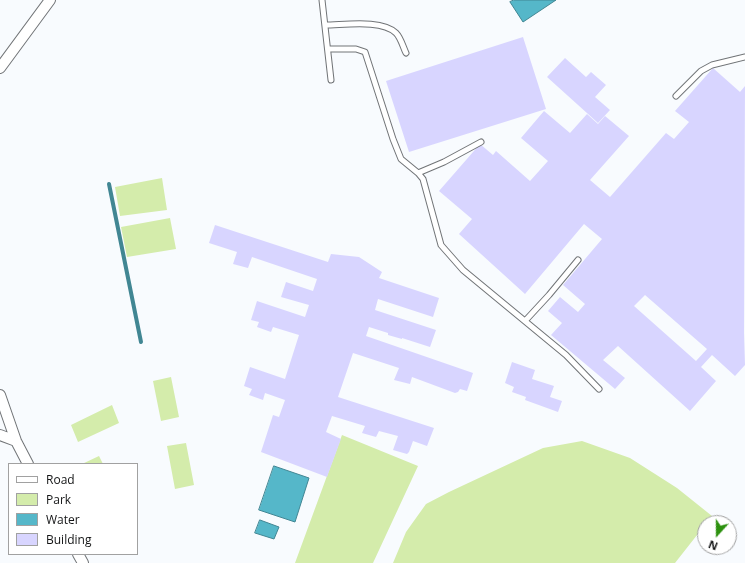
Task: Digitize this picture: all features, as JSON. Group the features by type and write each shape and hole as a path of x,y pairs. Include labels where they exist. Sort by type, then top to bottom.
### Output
{"street":[{"path":"0,68 50,0"},
{"path":"0,395 16,441 27,463"},
{"path":"0,435 16,441"}],"lane":[{"path":"322,0 331,80"},
{"path":"325,25 371,24 386,26 396,33 406,53"},
{"path":"328,49 356,49 365,52 393,139 402,159 423,179 441,245 463,270 566,356 599,389"},
{"path":"676,96 701,71 712,65 745,57"},
{"path":"418,173 444,162 481,142"},
{"path":"524,321 549,295 578,260"}],"green space":[{"path":"162,178 167,210 120,216 115,187"},
{"path":"170,218 176,249 127,257 121,227"},
{"path":"171,377 179,417 161,421 153,381"},
{"path":"112,405 119,423 78,442 71,425"},
{"path":"342,435 418,466 373,563 295,563"},
{"path":"582,441 630,458 677,488 711,515 697,515 697,535 675,563 393,563 406,532 426,504 543,448"},
{"path":"186,443 194,485 175,489 167,446"},
{"path":"99,456 102,463 84,463"}],"water":[{"path":"514,0 556,0 523,22 510,2"},
{"path":"274,466 309,478 295,522 259,510"},
{"path":"260,520 279,527 274,539 255,533"}],"building":[{"path":"523,37 546,109 409,152 386,81"},
{"path":"565,58 586,77 591,72 606,85 595,97 610,110 598,123 547,77"},
{"path":"713,68 740,92 745,86 745,365 735,376 712,355 701,367 716,381 690,411 618,346 603,360 625,378 615,389 551,335 562,323 548,311 560,297 578,312 585,304 563,285 602,239 584,224 525,294 459,234 472,219 439,191 480,144 493,155 496,151 530,181 548,161 521,138 544,111 570,133 587,114 598,124 605,116 629,136 590,180 610,197 666,133 674,139 689,122 675,111","holes":["645,295 707,349 696,361 634,306"]},
{"path":"215,225 328,262 331,254 359,257 382,272 379,278 439,298 433,317 378,299 375,310 436,330 430,347 388,335 388,333 369,327 366,336 473,373 467,391 460,389 455,393 412,377 410,384 394,380 399,368 353,353 338,397 434,428 427,446 413,441 407,454 393,450 398,436 379,431 376,437 362,433 365,426 332,416 326,432 341,439 327,477 261,452 273,415 279,417 285,400 265,393 263,400 249,395 252,389 244,386 250,367 285,379 299,335 273,327 271,332 257,327 259,322 251,320 257,301 305,317 309,305 281,297 286,282 313,291 317,279 252,257 248,268 233,264 237,252 209,243"},
{"path":"512,362 535,370 532,379 554,386 550,397 562,401 558,412 525,400 526,397 512,392 514,387 505,383"}],"waterway":[{"path":"109,184 141,342"}]}
